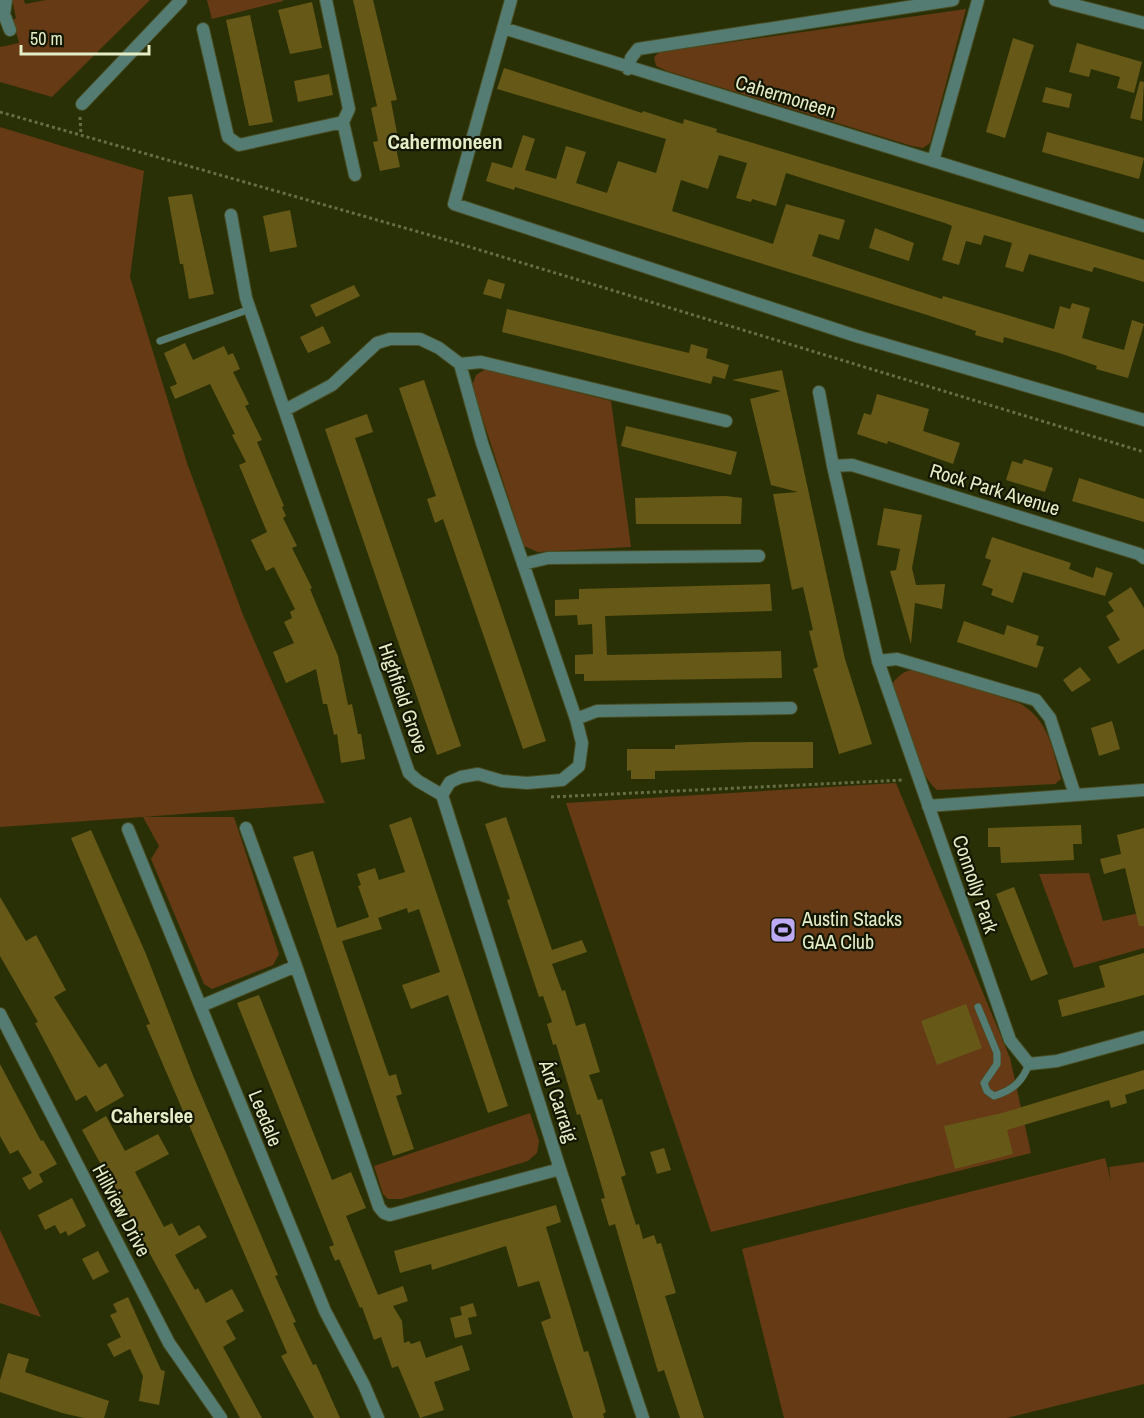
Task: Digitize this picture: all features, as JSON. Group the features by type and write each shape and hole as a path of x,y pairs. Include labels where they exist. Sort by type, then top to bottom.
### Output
{"street":[{"path":"6,0 4,14 10,30"},
{"path":"82,104 181,0"},
{"path":"326,0 349,110 343,122 355,175"},
{"path":"511,0 454,204 856,336 1144,420"},
{"path":"628,69 631,58 638,49 953,0"},
{"path":"933,161 978,0"},
{"path":"1055,0 1144,23"},
{"name":"Cahermoneen","path":"503,28 628,69 1144,226"},
{"path":"203,29 228,137 239,145 343,122"},
{"name":"Highfield Grove","path":"231,215 250,309 409,773 417,781 442,795"},
{"path":"285,410 332,386 377,343 390,339 420,339 439,348 460,364 482,443 576,719 582,743 579,766 562,780 501,781 478,774 450,782 442,795"},
{"path":"460,364 481,362 726,421"},
{"path":"819,392 833,466 878,661 928,806"},
{"name":"Rock Park Avenue","path":"833,466 852,465 1139,554 1144,558"},
{"path":"523,564 548,558 759,556"},
{"path":"878,661 897,659 1036,700 1050,718 1075,795"},
{"path":"576,719 597,711 791,708"},
{"name":"Connolly Park","path":"1029,1064 1010,1040 928,806 1144,790"},
{"name":"Árd Carraig","path":"442,795 443,807 560,1169 644,1418"},
{"path":"246,828 379,1207 384,1214 390,1215 560,1169"},
{"name":"Leedale","path":"128,829 325,1311 364,1384 378,1418"},
{"path":"201,1006 296,966"},
{"name":"Hillview Drive","path":"0,1014 169,1343 221,1418"},
{"path":"1029,1064 1057,1062 1144,1037"}],"lane":[{"path":"160,341 250,309"},
{"path":"978,1007 997,1053 997,1064 984,1083 987,1091 994,1096 1009,1091 1024,1078 1029,1064"}],"path":[{"path":"0,112 447,240 1144,452"},
{"path":"543,781 546,797 896,783 917,776"}],"shaded area":[{"path":"12,0 24,0 25,4 46,0 150,0 52,97 0,82 0,47 19,43 13,20 16,18"},
{"path":"207,0 283,0 283,1 212,19"},
{"path":"966,9 930,143 923,148 667,71 656,66 654,57 660,52"},
{"path":"0,127 144,171 130,277 187,463 243,615 325,803 0,827"},
{"path":"486,369 611,401 631,547 538,552 524,546 472,386 476,375"},
{"path":"919,669 1019,703 1029,710 1037,717 1048,736 1061,779 1055,784 937,790 921,769 915,755 892,684 904,673"},
{"name":"Austin Stacks GAA Club","path":"896,783 1010,1058 1031,1153 711,1232 566,803"},
{"path":"143,817 234,817 279,954 273,965 212,989 204,984 151,859 159,846"},
{"path":"1089,873 1103,921 1144,912 1144,948 1074,968 1039,874"},
{"path":"530,1113 539,1141 537,1153 528,1161 401,1199 388,1199 383,1194 374,1166"},
{"path":"1105,1158 1111,1181 1109,1167 1144,1162 1144,1384 1007,1418 784,1418 742,1249"},
{"path":"0,1230 41,1317 0,1303"}],"building":[{"path":"353,0 373,0 397,100 391,101 397,133 393,134 400,167 380,171 373,142 378,141 371,108 377,106"},
{"path":"312,2 322,48 290,54 278,10"},
{"path":"250,15 273,122 249,126 226,20"},
{"path":"1013,38 1034,45 1005,138 986,132"},
{"path":"1077,43 1142,62 1134,93 1117,88 1120,77 1091,69 1089,77 1069,72"},
{"path":"504,68 642,113 643,111 683,124 684,119 717,129 716,132 1144,260 1144,282 1094,267 1092,272 1029,254 1023,272 1005,267 1012,243 984,235 981,245 966,241 959,265 942,260 952,226 786,173 776,206 752,199 751,202 736,198 747,163 719,155 708,189 681,180 672,211 773,244 786,204 845,220 839,240 819,234 812,256 942,299 943,296 1054,329 1060,306 1070,309 1072,303 1090,308 1082,338 1124,350 1132,320 1144,324 1128,378 1096,369 1097,366 1059,353 1004,337 1003,343 975,335 976,331 924,314 515,187 514,190 486,181 492,162 512,168 523,135 535,139 525,170 556,179 566,146 586,152 576,183 607,193 618,161 656,173 666,139 497,89"},
{"path":"329,74 333,95 298,102 294,81"},
{"path":"1140,81 1144,82 1142,121 1130,118"},
{"path":"1046,87 1072,94 1069,108 1042,102"},
{"path":"1047,132 1144,158 1139,179 1042,152"},
{"path":"192,194 214,294 189,299 168,197"},
{"path":"290,210 297,247 270,252 263,216"},
{"path":"875,228 914,243 909,261 869,248"},
{"path":"488,279 505,284 501,299 483,294"},
{"path":"354,285 360,296 316,317 310,305"},
{"path":"507,309 689,353 691,344 708,349 706,358 729,365 725,379 713,376 711,384 502,332"},
{"path":"323,326 331,343 308,353 300,337"},
{"path":"185,343 193,360 224,346 228,355 233,353 240,369 233,372 249,404 245,406 262,440 257,442 284,506 282,507 286,516 283,518 297,546 292,548 312,588 310,589 338,656 348,705 352,704 358,734 361,734 365,759 341,763 337,734 334,735 327,704 323,704 316,669 286,683 273,652 294,643 284,622 292,618 290,612 295,609 274,567 266,571 251,540 267,532 239,465 246,462 210,384 175,399 170,387 177,384 164,353"},
{"path":"782,370 845,659 872,744 839,754 813,669 818,667 809,631 813,630 803,587 792,590 773,494 798,492 771,485 750,399 781,391 732,380"},
{"path":"424,380 546,741 523,749 443,519 435,523 427,499 436,496 399,388"},
{"path":"877,394 929,409 923,431 960,443 953,464 888,441 887,444 857,434 864,413 871,415"},
{"path":"367,414 373,432 355,438 461,746 437,755 325,429"},
{"path":"626,426 737,452 731,475 621,446"},
{"path":"1024,459 1053,468 1045,492 1006,480 1012,461 1022,464"},
{"path":"1079,478 1144,499 1144,522 1072,501"},
{"path":"726,496 742,498 741,524 636,524 635,498"},
{"path":"884,508 922,515 912,568 916,585 945,584 942,609 915,603 911,644 890,571 896,570 900,549 877,545"},
{"path":"992,537 1071,563 1069,569 1093,578 1096,567 1113,573 1105,596 1023,572 1013,603 991,595 993,589 982,585 991,560 985,558"},
{"path":"770,584 772,611 605,616 607,655 781,651 782,678 584,681 584,674 575,674 575,655 593,654 592,624 578,625 577,615 555,616 555,600 579,599 579,589"},
{"path":"1131,587 1144,608 1144,649 1118,664 1108,647 1120,640 1106,616 1114,611 1108,602"},
{"path":"964,621 1004,635 1007,625 1039,636 1036,645 1044,647 1037,668 957,642"},
{"path":"1080,667 1091,680 1072,692 1063,680"},
{"path":"1112,721 1120,749 1099,756 1091,728"},
{"path":"813,742 813,768 655,771 655,779 631,779 631,770 627,771 627,749 675,749 675,745"},
{"path":"411,817 508,1106 488,1113 448,995 411,1009 402,985 440,972 419,909 408,913 407,908 378,918 382,929 342,941 389,1076 396,1074 402,1094 396,1096 414,1149 393,1156 293,857 313,851 337,928 369,917 358,886 361,885 357,874 375,868 379,880 405,872 389,825"},
{"path":"506,817 552,950 582,940 587,952 552,964 562,991 565,990 576,1026 585,1023 600,1072 589,1075 598,1100 602,1099 626,1175 621,1177 636,1225 639,1224 643,1239 654,1235 657,1244 661,1243 676,1293 665,1296 704,1418 680,1418 664,1370 658,1372 615,1224 609,1226 601,1199 605,1198 580,1114 577,1115 556,1044 553,1045 547,1024 552,1022 543,996 539,997 485,824"},
{"path":"1081,825 1082,844 1073,844 1074,860 1001,863 1000,847 988,847 988,828"},
{"path":"1144,828 1144,926 1139,926 1125,868 1104,874 1100,859 1121,854 1117,835"},
{"path":"91,830 146,954 194,1078 278,1275 275,1276 296,1322 293,1323 313,1365 316,1364 340,1418 314,1418 281,1356 287,1353 146,1025 150,1024 71,838"},
{"path":"1014,887 1048,974 1031,981 996,894"},
{"path":"0,897 26,941 36,935 66,990 54,997 99,1068 106,1063 124,1096 96,1112 86,1095 76,1101 35,1023 38,1022 0,956"},
{"path":"1144,953 1144,995 1062,1017 1058,1000 1105,987 1099,966"},
{"path":"259,995 332,1180 351,1172 366,1208 346,1216 378,1295 403,1286 408,1301 393,1306 402,1321 404,1343 409,1341 411,1344 420,1341 426,1358 462,1345 470,1370 434,1382 444,1410 420,1418 398,1366 392,1368 381,1337 374,1340 362,1307 360,1308 339,1259 335,1261 329,1247 334,1245 237,1003"},
{"path":"966,1004 982,1048 937,1065 921,1021"},
{"path":"0,1064 41,1141 43,1140 57,1164 39,1174 43,1182 29,1190 22,1178 32,1173 18,1150 10,1154 0,1136"},
{"path":"1144,1070 1144,1089 1125,1095 1127,1103 1111,1108 1109,1100 1007,1130 1013,1154 955,1169 944,1126 1002,1113"},
{"path":"106,1116 125,1151 158,1134 169,1154 135,1172 164,1227 172,1223 179,1236 199,1225 207,1237 175,1255 195,1290 198,1288 206,1303 232,1289 244,1311 226,1321 236,1339 223,1347 262,1418 240,1418 82,1130"},
{"path":"664,1148 671,1170 657,1174 650,1152"},
{"path":"72,1198 86,1226 68,1236 66,1231 60,1234 55,1225 45,1230 38,1215"},
{"path":"556,1205 561,1222 546,1227 584,1352 588,1351 606,1412 603,1414 604,1418 573,1418 541,1322 551,1318 539,1281 518,1287 506,1246 432,1270 431,1264 400,1273 394,1251"},
{"path":"98,1251 109,1272 93,1280 82,1259"},
{"path":"128,1297 161,1370 165,1371 159,1405 139,1401 143,1376 130,1349 114,1357 107,1344 121,1337 110,1315 117,1312 113,1304"},
{"path":"473,1303 477,1316 468,1318 472,1334 455,1338 450,1318 462,1315 460,1307"},
{"path":"8,1353 29,1359 25,1372 109,1401 104,1418 84,1418 62,1413 0,1392 0,1380"}],"place":[{"name":"Austin Stacks GAA Club","path":"783,930"}],"district":[{"name":"Cahermoneen","path":"445,141"},
{"name":"Caherslee","path":"152,1115"}]}
